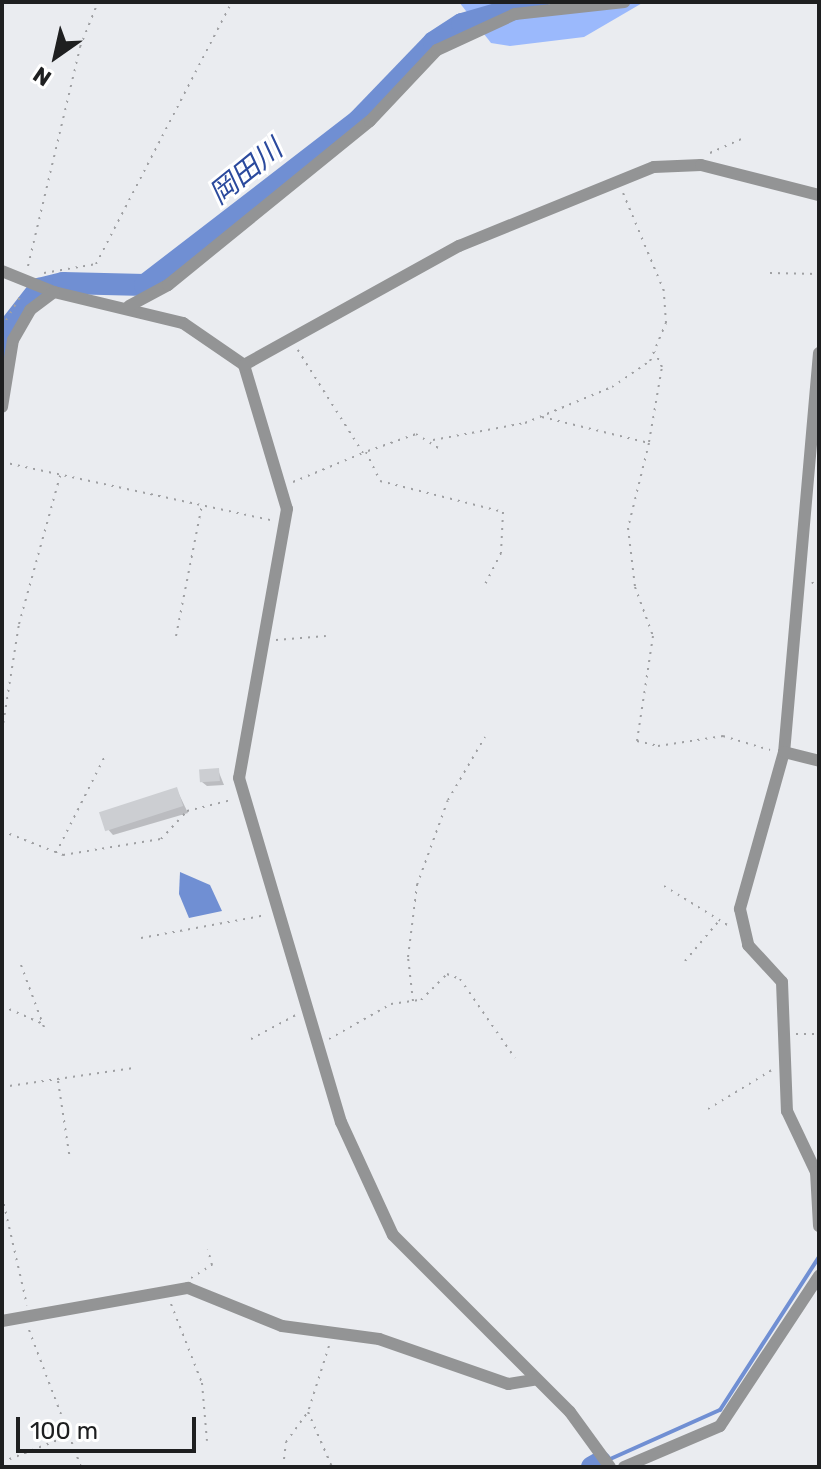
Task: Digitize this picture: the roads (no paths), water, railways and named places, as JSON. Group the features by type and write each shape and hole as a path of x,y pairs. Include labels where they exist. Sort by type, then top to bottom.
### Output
{"street":[{"path":"129,306 168,285 370,121 437,50 515,14 624,2"},
{"path":"244,365 459,246 654,167 699,165 819,195"},
{"path":"2,271 40,285 129,306 202,333 244,365 282,487 285,523 238,767 277,912 341,1122 393,1235 534,1380 608,1463"},
{"path":"2,407 13,340 40,285"},
{"path":"819,353 783,754 740,899 744,933 782,982 781,1069 789,1118 816,1172 819,1226"},
{"path":"783,754 819,761"},
{"path":"624,1467 720,1426 819,1276"},
{"path":"2,1321 27,1314 190,1288 282,1326 379,1339 508,1384 534,1380"}],"waterway":[{"name":"岡田川","path":"2,363 11,325 39,289 63,283 145,285 359,120 434,42 462,24 538,2"},
{"path":"608,1460 720,1410 819,1257"},
{"path":"592,1467 601,1462"}]}
